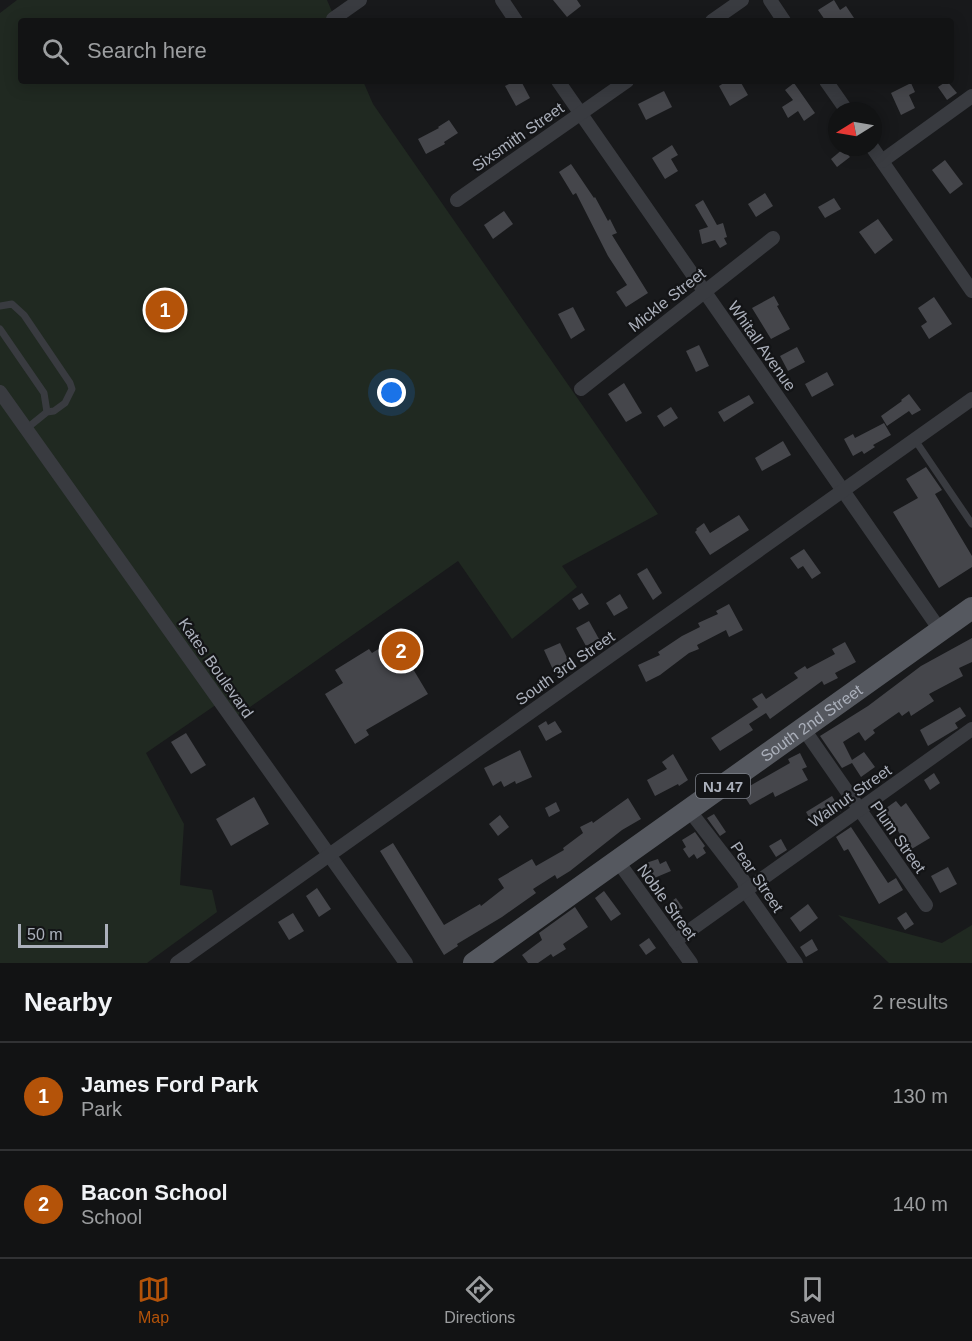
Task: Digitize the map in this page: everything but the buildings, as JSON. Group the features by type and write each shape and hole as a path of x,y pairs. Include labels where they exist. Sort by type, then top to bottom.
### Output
{"main road":[{"name":"South 2nd Street","path":"479,962 617,860 972,608"}],"street":[{"path":"334,18 360,0"},
{"path":"502,0 514,18"},
{"path":"716,18 742,0"},
{"path":"770,0 782,18"},
{"name":"Whitall Avenue","path":"560,84 940,630"},
{"name":"Sixsmith Street","path":"457,200 623,84"},
{"path":"828,84 841,102"},
{"path":"882,160 972,96"},
{"path":"879,156 972,291"},
{"name":"Mickle Street","path":"581,389 773,238"},
{"name":"Kates Boulevard","path":"0,392 406,963"},
{"name":"South 3rd Street","path":"177,963 972,399"},
{"name":"Plum Street","path":"803,729 926,905"},
{"name":"Walnut Street","path":"675,941 746,888 972,729"},
{"name":"Pear Street","path":"690,810 743,880 749,896 796,963"},
{"name":"Noble Street","path":"617,860 691,963"}],"lane":[{"path":"0,306 12,304 17,307 72,389 65,403 54,411 46,412 26,429"},
{"path":"0,329 44,393 46,412"},
{"path":"915,440 972,524"}],"shaded area":[{"path":"17,0 327,0 335,18 18,18 18,84 364,84 373,104 658,514 562,566 577,587 512,639 458,561 233,719 220,702 146,753 184,824 180,885 212,890 217,912 147,963 0,963 0,13"},
{"path":"838,915 942,943 972,925 972,963 889,963"}],"place":[{"name":"James Ford Park","path":"165,310"},
{"name":"Bacon School","path":"401,651"}]}
